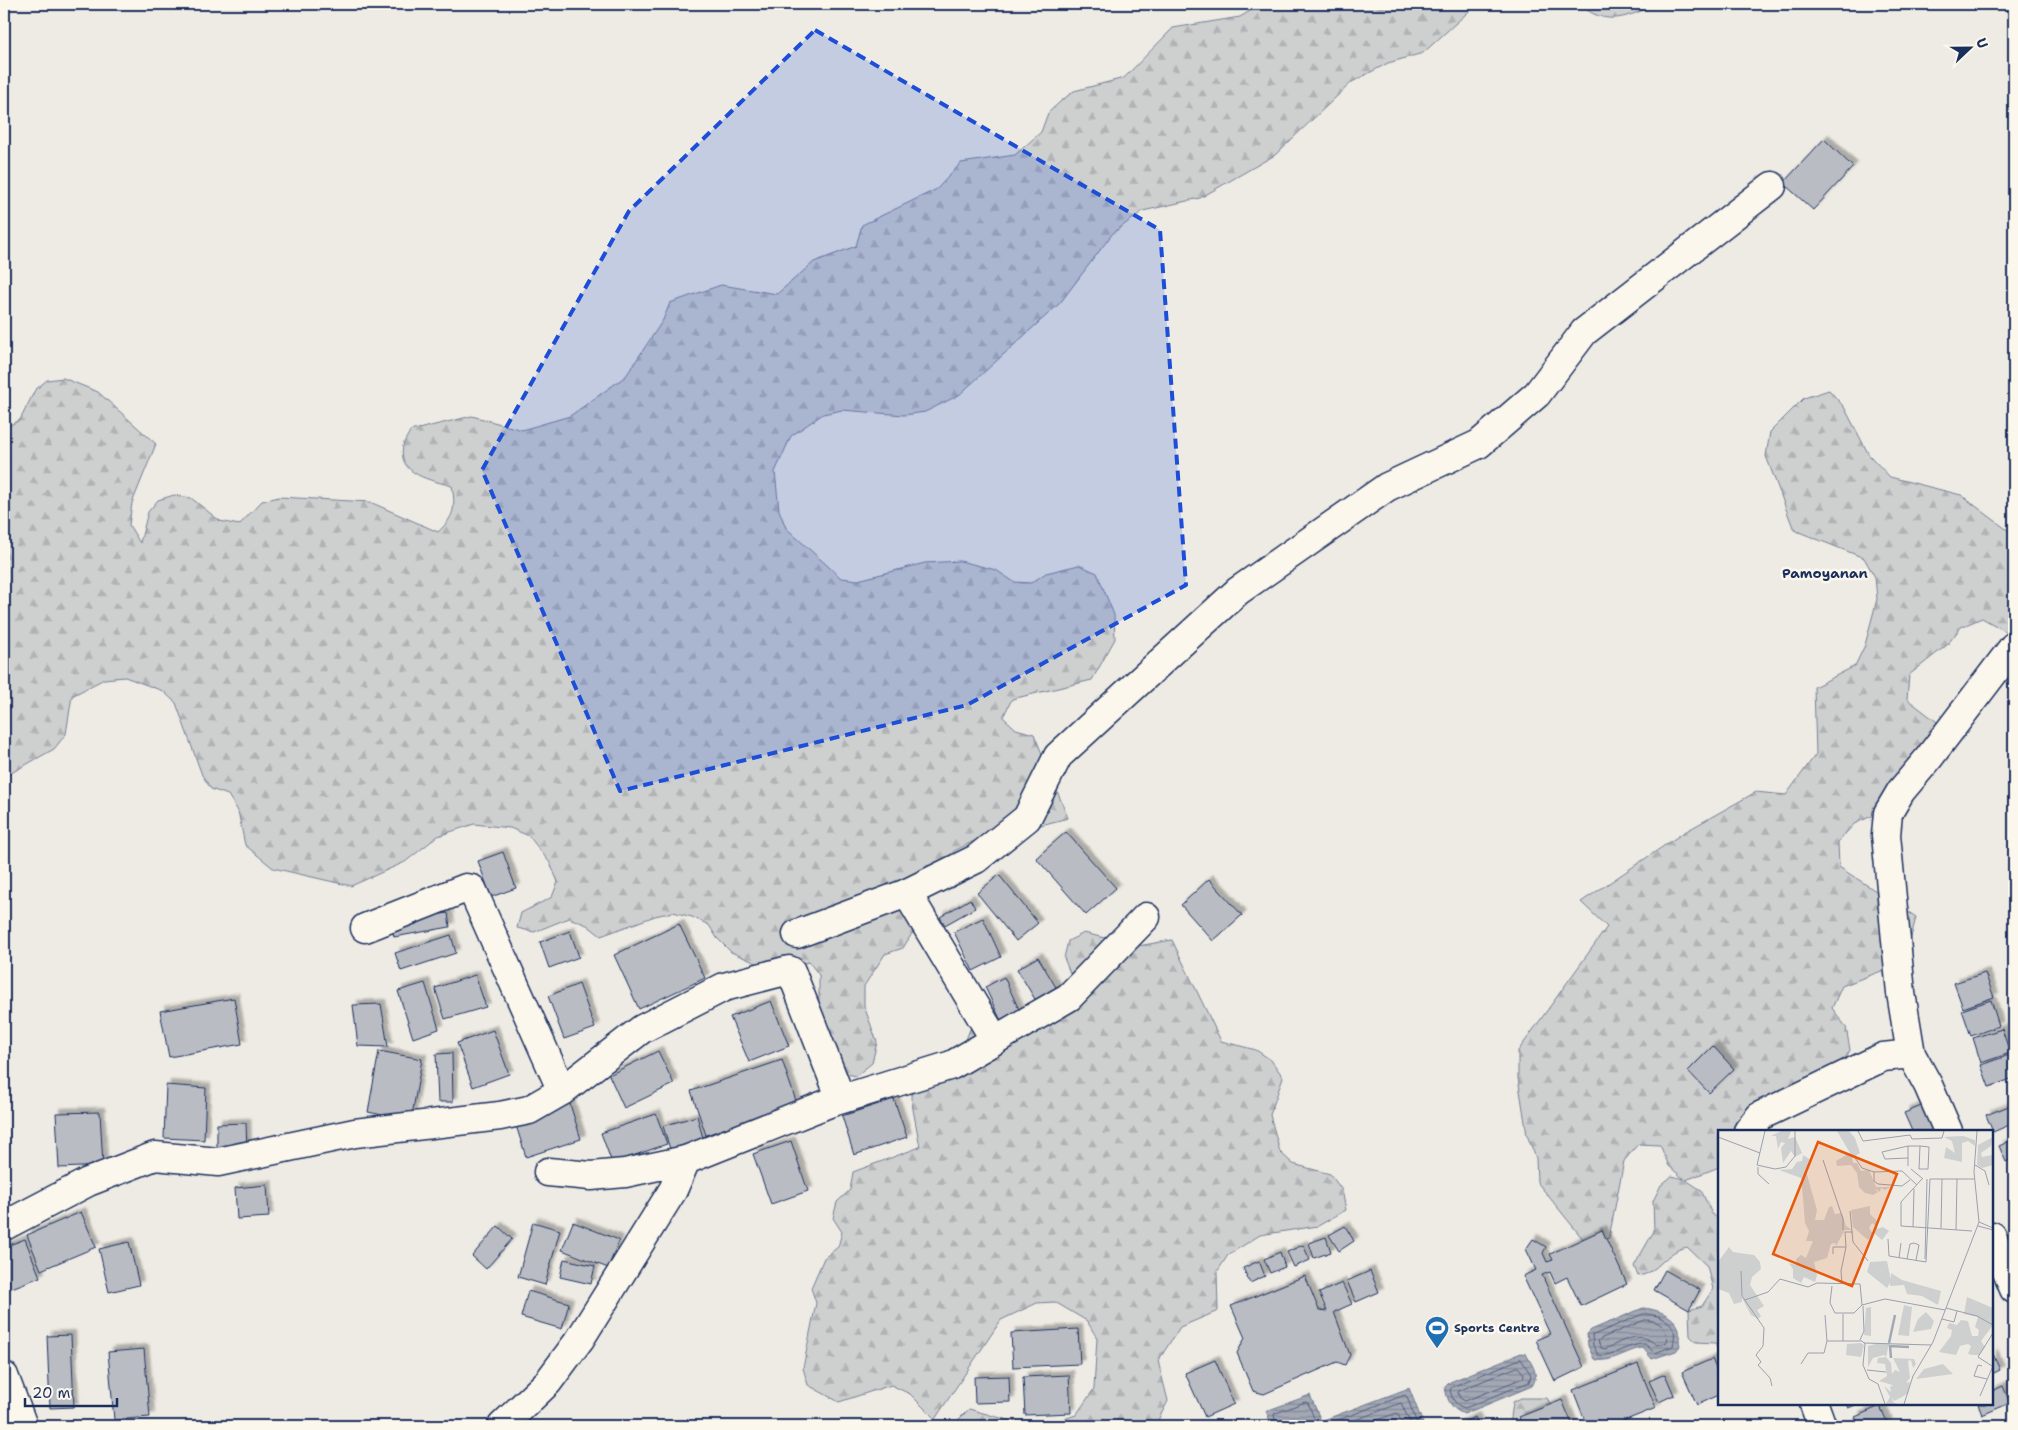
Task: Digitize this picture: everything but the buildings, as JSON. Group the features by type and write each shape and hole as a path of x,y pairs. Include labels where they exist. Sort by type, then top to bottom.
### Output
{"street":[{"path":"797,934 907,893 976,859 1027,818 1058,756 1238,591 1387,487 1479,444 1537,394 1584,332 1772,186"},
{"path":"1948,1130 1928,1085 1911,1054 1901,993 1886,844 1888,813 1901,791 1928,759 2014,646"},
{"path":"365,928 466,888 472,889 562,1091"},
{"path":"907,893 995,1040"},
{"path":"548,1172 591,1176 625,1173 686,1160 841,1099 952,1065 1069,997 1146,917"},
{"path":"4,1226 88,1182 155,1156 218,1162 355,1133 500,1116 529,1110 562,1091 642,1029 724,987 789,970 841,1099"},
{"path":"1749,1130 1760,1116 1883,1058 1911,1054"},
{"path":"502,1426 548,1382 580,1339 673,1190 686,1160"},
{"path":"1993,1238 2014,1289"},
{"path":"4,1376 23,1426"},
{"path":"1814,1405 1822,1426"}],"highlighted area":[{"path":"815,30 1160,230 1186,585 967,705 620,791 482,470 629,211"}],"green space":[{"path":"1259,4 1477,4 1423,53 1388,63 1352,82 1275,155 1200,198 1143,211 1113,233 1060,303 959,395 925,412 904,415 842,410 823,414 791,436 775,472 779,510 786,528 841,578 858,580 925,563 960,561 996,570 1014,582 1031,583 1046,573 1079,565 1097,573 1114,615 1115,639 1092,680 1012,699 1003,717 1016,729 1034,734 1068,818 1023,828 1004,826 954,851 931,882 928,901 912,911 913,932 903,948 885,954 864,986 864,1006 877,1042 872,1063 856,1076 838,1072 819,1010 819,975 809,962 770,969 731,952 717,938 709,925 692,917 673,912 655,916 601,936 587,925 569,918 534,932 517,928 521,913 552,897 558,882 550,863 529,836 510,828 474,824 438,836 405,862 351,886 273,868 245,845 238,811 228,795 211,789 202,775 176,703 163,691 125,677 104,679 72,696 66,734 54,749 4,777 4,428 20,420 35,390 47,380 63,378 98,392 156,444 132,503 129,525 140,543 148,512 158,500 174,495 191,498 220,521 239,525 262,501 279,497 370,502 438,532 451,517 454,506 452,486 417,475 405,464 403,446 410,431 472,416 522,430 570,416 626,376 663,320 670,303 721,285 777,294 814,262 856,246 862,225 937,189 961,163 1015,155 1041,132 1048,113 1061,101 1074,91 1124,78 1173,28 1240,17"},
{"path":"1579,4 1657,4 1627,16 1608,18 1599,16"},
{"path":"1829,390 1844,407 1869,455 1890,477 1961,495 2014,535 2014,636 1982,618 1961,627 1947,645 1909,675 1907,699 1945,728 1874,815 1854,824 1838,842 1839,867 1916,917 1905,962 1842,986 1832,1008 1846,1027 1850,1050 1838,1072 1757,1130 1718,1130 1718,1167 1686,1180 1701,1190 1712,1214 1718,1218 1718,1350 1715,1343 1696,1342 1690,1336 1689,1310 1702,1306 1713,1289 1707,1266 1687,1247 1673,1253 1657,1267 1645,1274 1638,1276 1634,1266 1654,1231 1653,1201 1661,1185 1672,1176 1684,1179 1669,1166 1660,1145 1638,1144 1624,1161 1609,1238 1587,1244 1537,1182 1536,1158 1527,1135 1518,1078 1518,1051 1607,927 1581,902 1683,833 1756,792 1786,795 1816,754 1814,687 1855,666 1865,645 1877,599 1875,577 1864,558 1794,530 1766,456 1770,432 1804,398"},
{"path":"1084,933 1138,946 1172,940 1221,1041 1256,1050 1271,1060 1283,1077 1270,1115 1280,1152 1293,1164 1330,1174 1342,1190 1346,1210 1318,1226 1260,1235 1228,1255 1217,1272 1218,1311 1180,1327 1158,1361 1168,1401 1157,1422 1132,1426 1042,1426 1076,1415 1094,1389 1097,1338 1087,1321 1055,1302 1037,1303 1001,1320 935,1419 910,1394 891,1385 839,1402 808,1385 803,1368 816,1303 811,1288 824,1258 838,1247 842,1232 833,1218 837,1202 850,1190 853,1172 920,1147 911,1098 912,1082 964,1045 970,1029 1003,1025 1076,988 1064,958 1068,941"},
{"path":"1521,1398 1547,1398 1556,1414 1546,1426 1510,1426 1513,1402"},
{"path":"969,1409 1029,1426 952,1426"}],"water":[{"path":"1643,1308 1659,1311 1674,1320 1679,1332 1680,1346 1676,1351 1652,1359 1643,1348 1606,1360 1594,1359 1588,1346 1587,1334 1591,1330"},
{"path":"1521,1353 1526,1354 1534,1370 1535,1377 1532,1386 1464,1414 1450,1404 1445,1387 1450,1382"},
{"path":"1409,1388 1424,1426 1272,1426 1266,1411 1310,1395 1321,1421"}],"place":[{"name":"Sports Centre","path":"1437,1349"}],"district":[{"name":"Pamoyanan","path":"1825,573"}]}
